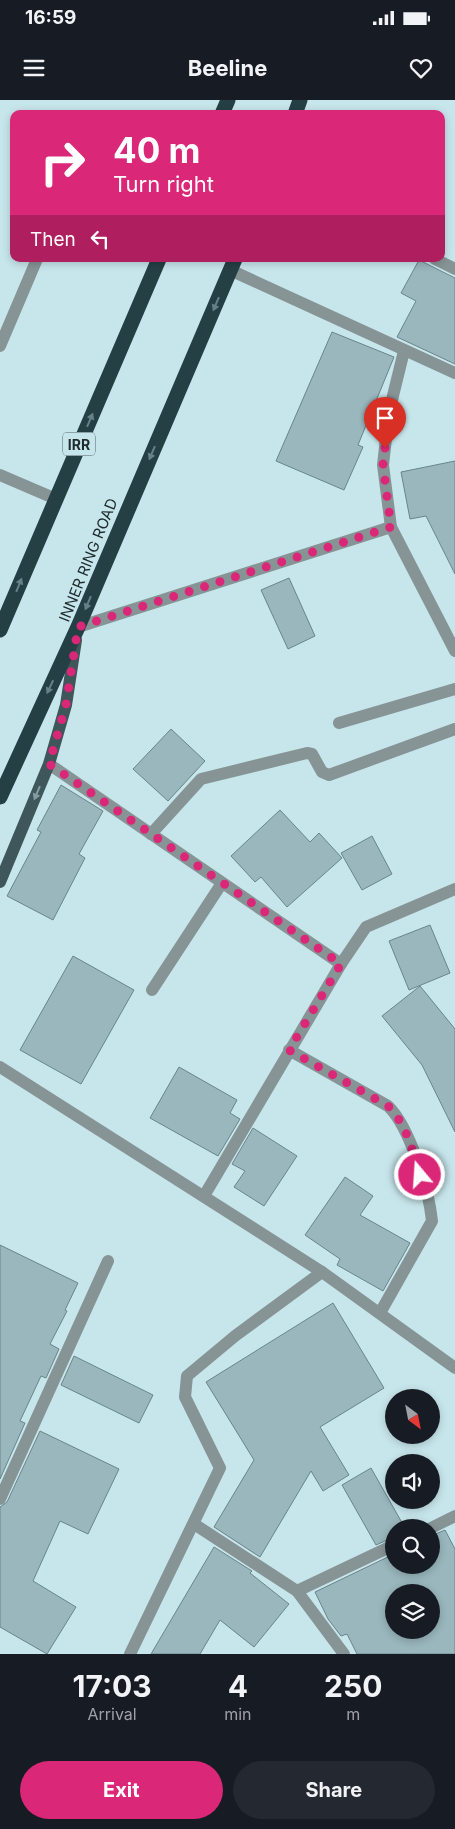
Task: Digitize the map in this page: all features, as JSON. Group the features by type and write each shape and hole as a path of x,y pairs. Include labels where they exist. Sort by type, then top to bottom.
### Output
{"highway":[{"name":"IRR","path":"0,630 158,262"},
{"name":"INNER RING ROAD","path":"78,627 232,264"},
{"path":"0,797 78,627"}],"main road":[{"name":"INNER RING ROAD","path":"0,882 49,764 66,705 78,627"}],"street":[{"path":"0,346 37,262"},
{"path":"441,262 455,269"},
{"path":"232,264 404,351 455,373"},
{"path":"404,351 389,412 383,465 391,527 454,648"},
{"path":"0,475 56,499"},
{"path":"78,627 391,527"},
{"path":"339,723 455,689"},
{"path":"151,834 201,779 307,753 312,754 322,772 329,775 455,729"},
{"path":"49,764 341,964"},
{"path":"152,990 222,883"},
{"path":"204,1196 289,1050 341,964 366,927 455,889"},
{"path":"289,1050 388,1106 397,1115 405,1128 431,1207 432,1221 380,1313"},
{"path":"0,1067 322,1272 455,1368"},
{"path":"0,1498 108,1261"},
{"path":"130,1654 220,1468 185,1397 187,1376 235,1336 322,1272"},
{"path":"440,1524 455,1516"},
{"path":"194,1524 297,1591 344,1654"},
{"path":"297,1591 385,1549"}],"building":[{"path":"418,262 423,262 455,278 455,364 397,337 416,301 401,293"},
{"path":"332,332 394,357 358,445 363,447 344,490 276,461"},
{"path":"455,461 455,574 426,516 410,519 401,472"},
{"path":"289,578 315,636 288,649 261,590"},
{"path":"171,729 205,761 168,801 133,769"},
{"path":"61,785 103,811 79,854 85,858 53,920 7,896 41,832 37,830"},
{"path":"280,810 310,842 319,833 342,858 287,907 261,877 255,882 231,856"},
{"path":"372,836 392,874 362,890 341,853"},
{"path":"430,925 450,973 409,990 389,941"},
{"path":"73,956 134,990 81,1084 20,1050"},
{"path":"420,986 455,1029 455,1132 422,1065 382,1016"},
{"path":"179,1067 237,1100 230,1113 240,1119 218,1156 150,1118"},
{"path":"253,1128 297,1156 264,1206 234,1187 245,1171 232,1164"},
{"path":"345,1177 373,1196 360,1215 410,1243 383,1291 337,1265 340,1259 305,1235"},
{"path":"0,1245 78,1283 65,1310 67,1311 50,1344 59,1349 46,1378 41,1376 20,1421 25,1423 0,1479"},
{"path":"333,1303 384,1388 320,1427 349,1475 323,1491 311,1471 260,1557 214,1527 254,1460 206,1382"},
{"path":"74,1356 153,1395 139,1423 61,1385"},
{"path":"40,1431 119,1469 88,1534 60,1521 33,1581 76,1607 47,1654 0,1627 0,1507 7,1502"},
{"path":"371,1468 385,1493 385,1509 394,1509 400,1519 385,1519 385,1541 376,1545 342,1485"},
{"path":"445,1530 455,1549 455,1654 357,1654 347,1634 341,1636 328,1619 315,1592 385,1558 385,1574 440,1574 440,1532"},
{"path":"214,1547 252,1571 250,1573 289,1604 254,1647 220,1620 200,1654 151,1654"}],"route":[{"path":"385,448 383,465 391,527 78,627 66,705 49,764 341,964 289,1050 388,1106 397,1115 405,1128 420,1175"}]}
